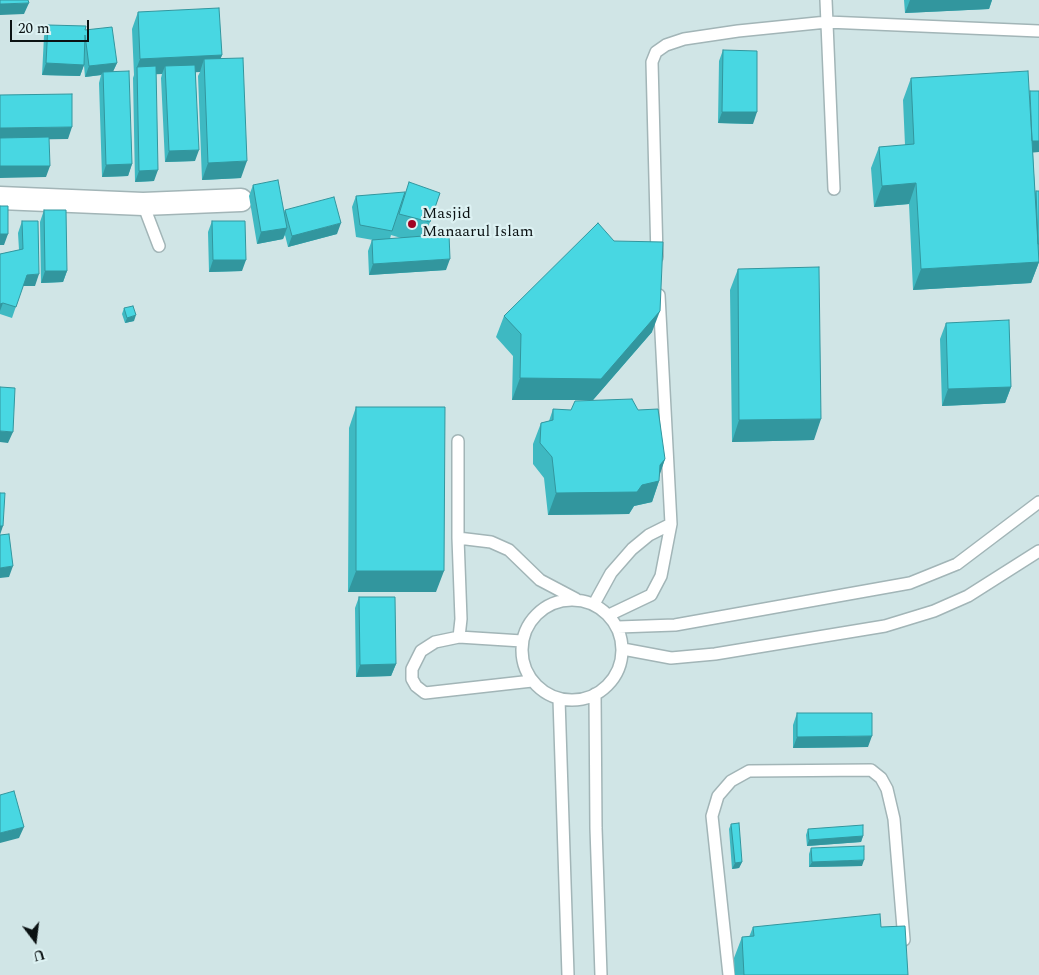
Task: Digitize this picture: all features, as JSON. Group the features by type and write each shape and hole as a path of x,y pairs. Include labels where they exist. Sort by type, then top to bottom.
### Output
{"street":[{"path":"0,198 143,204 241,200"}],"lane":[{"path":"826,0 834,189"},
{"path":"657,267 652,62 656,52 666,45 684,39 827,22 1039,31"},
{"path":"143,204 159,246"},
{"path":"609,615 651,595 661,576 671,524 658,286"},
{"path":"458,441 458,538 462,620 459,637"},
{"path":"618,627 675,624 910,583 957,564 1039,502"},
{"path":"594,604 612,573 632,549 649,535 671,524"},
{"path":"458,538 491,542 508,550 540,580 576,599 594,604 609,615 618,627 623,649 620,668 610,683 595,694 578,700 559,699 544,692 532,681 523,662 522,640 529,623 541,610 558,601 576,599"},
{"path":"623,649 671,658 715,654 884,626 934,611 968,596 1039,552"},
{"path":"522,640 459,637 435,642 421,651 412,669 412,679 416,686 425,693 532,681"},
{"path":"595,694 596,828 601,975"},
{"path":"559,699 568,975"},
{"path":"729,975 712,816 718,796 732,781 749,772 871,770 881,778 887,789 894,820 905,956"}],"building":[{"path":"0,0 28,0 29,3 0,4"},
{"path":"219,8 222,55 140,59 138,12"},
{"path":"48,25 86,26 85,30 112,27 117,63 89,66 85,35 84,65 46,63"},
{"path":"723,50 757,51 757,112 722,112"},
{"path":"243,58 247,161 208,163 204,59"},
{"path":"195,65 199,150 169,151 165,66"},
{"path":"156,66 158,170 139,171 137,67"},
{"path":"129,71 132,164 106,165 103,72"},
{"path":"1028,71 1039,262 921,269 916,183 882,186 879,147 914,144 911,78"},
{"path":"1030,91 1039,91 1039,141 1032,141"},
{"path":"72,94 72,127 0,128 0,95"},
{"path":"49,137 50,166 0,166 0,138"},
{"path":"278,180 287,228 261,232 253,185"},
{"path":"409,182 440,193 430,222 399,214"},
{"path":"1036,191 1039,191 1039,244 1038,244"},
{"path":"405,192 392,231 360,225 356,196"},
{"path":"334,197 341,223 292,236 285,210"},
{"path":"0,206 8,206 8,234 0,234"},
{"path":"44,210 66,210 67,271 45,271"},
{"path":"22,221 38,221 39,274 27,275 16,307 3,303 0,304 0,254 23,249"},
{"path":"212,221 245,221 246,260 213,260"},
{"path":"598,223 614,241 663,242 660,311 601,379 520,378 521,334 504,316"},
{"path":"449,234 450,259 373,264 372,240"},
{"path":"819,267 821,419 739,420 738,269"},
{"path":"133,306 136,315 127,318 124,308"},
{"path":"1009,320 1011,387 948,389 946,323"},
{"path":"0,387 15,388 13,432 0,431"},
{"path":"632,399 638,410 658,409 665,459 660,465 659,481 642,485 637,492 556,493 552,457 540,443 541,423 553,420 553,409 571,410 575,401"},
{"path":"356,407 445,407 444,571 356,571"},
{"path":"0,493 5,493 3,526 0,526"},
{"path":"9,534 13,566 0,568 0,535"},
{"path":"359,597 395,597 396,664 360,665"},
{"path":"797,713 872,713 872,736 797,737"},
{"path":"14,791 24,827 0,833 0,795"},
{"path":"739,823 742,862 735,863 731,824"},
{"path":"863,825 863,836 809,840 808,829"},
{"path":"864,846 864,860 812,862 811,848"},
{"path":"880,914 881,927 905,926 908,975 744,975 742,937 754,936 753,927"}],"place":[{"name":"Masjid Manaarul Islam","path":"412,224"}]}
